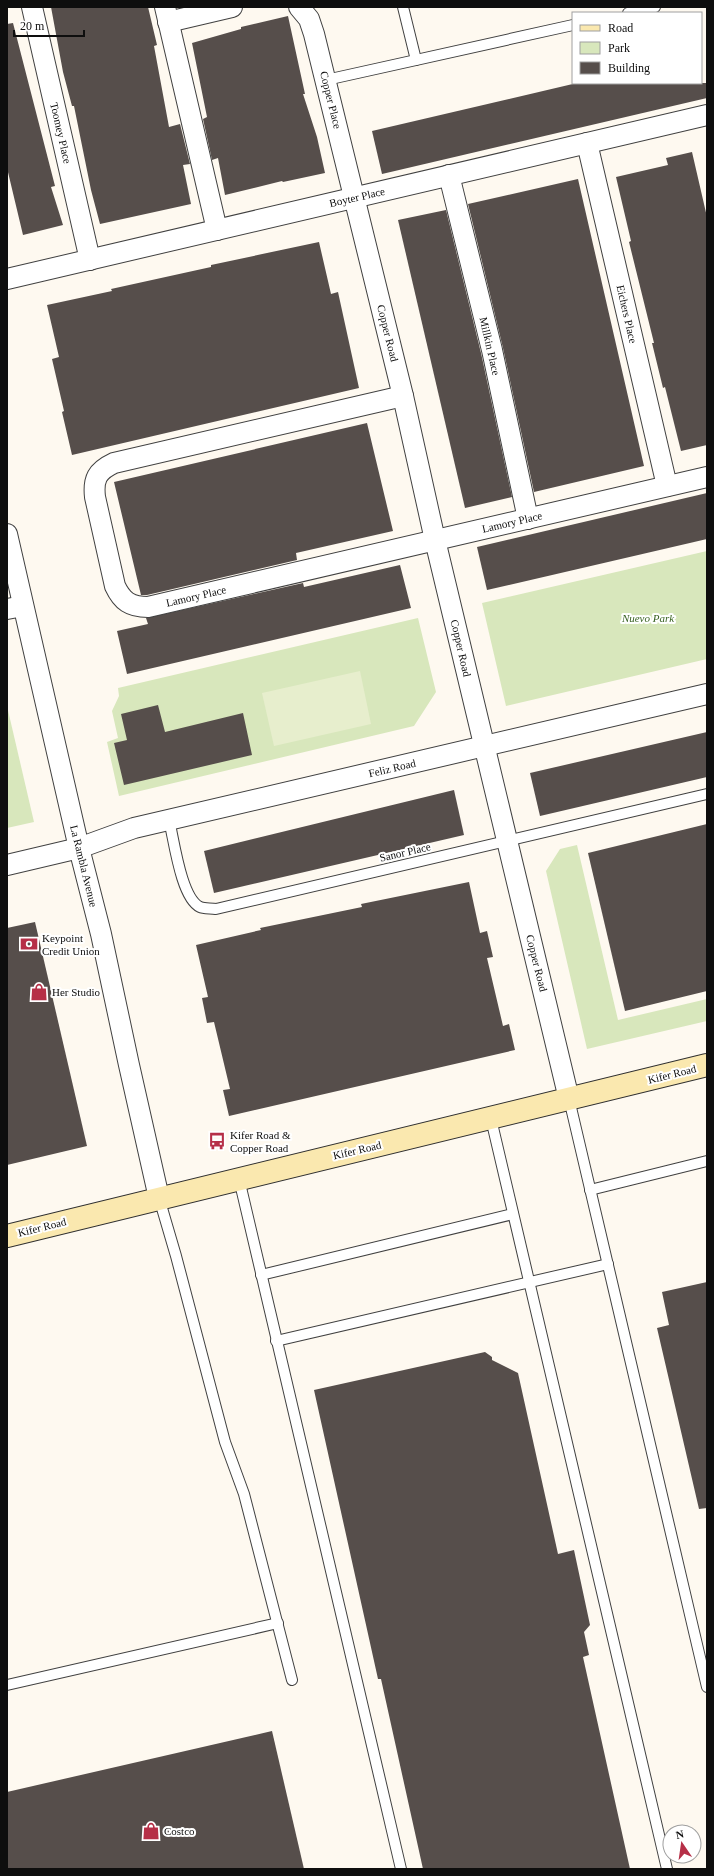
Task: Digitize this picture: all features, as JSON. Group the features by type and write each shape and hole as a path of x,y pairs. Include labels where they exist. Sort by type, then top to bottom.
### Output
{"main road":[{"name":"Kifer Road","path":"7,1236 707,1065"}],"street":[{"name":"Toomey Place","path":"32,7 90,260"},
{"path":"218,230 167,14 232,7"},
{"name":"Copper Place","path":"299,7 309,20 314,34 355,197"},
{"name":"Boyter Place","path":"7,279 707,115"},
{"name":"Eichers Place","path":"587,143 667,486"},
{"name":"Millkin Place","path":"449,175 492,350 528,519"},
{"name":"Copper Road","path":"355,197 403,396 435,540 569,1099"},
{"name":"Lamory Place","path":"403,396 114,463 104,468 96,475 94,497 115,586 119,595 127,604 136,607 148,607 707,477"},
{"name":"La Rambla Avenue","path":"7,534 15,607 101,934 128,1065 159,1198"},
{"name":"Feliz Road","path":"7,865 79,848 134,828 707,694"}],"lane":[{"path":"403,7 416,60"},
{"path":"632,12 655,7"},
{"path":"326,80 572,25"},
{"name":"Sanor Place","path":"169,820 185,887 192,900 200,907 216,909 707,794"},
{"path":"569,1099 707,1687"},
{"path":"491,1119 667,1869"},
{"path":"590,1190 707,1161"},
{"path":"239,1179 401,1869"},
{"path":"159,1198 176,1256 225,1442 244,1494 292,1680"},
{"path":"261,1275 513,1214"},
{"path":"276,1341 608,1264"},
{"path":"7,1685 278,1623"}],"green space":[{"name":"Nuevo Park","path":"707,551 707,659 506,706 482,603"},
{"path":"418,618 436,692 414,726 119,796 107,742 118,738 112,711 119,696 118,688"},
{"path":"360,671 371,724 274,746 262,693"},
{"path":"7,706 34,822 7,828"},
{"path":"577,845 618,1020 707,999 707,1021 587,1049 546,871 560,849"}],"building":[{"path":"51,7 148,7 157,45 154,46 169,127 180,124 190,164 183,165 191,204 100,224 91,190 74,106 72,106 63,72"},
{"path":"288,16 305,94 303,94 317,137 325,173 282,181 225,195 218,158 212,160 203,119 207,117 192,43 241,29 241,27"},
{"path":"13,23 55,186 51,187 63,225 23,235 7,168 7,24"},
{"path":"707,83 707,98 382,174 372,131 573,84"},
{"path":"692,152 707,217 707,445 681,451 652,343 654,343 629,242 631,241 616,177 668,165 666,158"},
{"path":"578,179 644,466 534,492 503,348 468,204"},
{"path":"446,210 481,353 512,497 465,508 398,220"},
{"path":"319,242 331,294 338,292 359,388 72,455 52,359 59,357 47,305 211,267 211,265"},
{"path":"367,423 393,531 296,553 297,560 147,595 141,595 114,482"},
{"path":"707,493 707,539 487,590 477,547"},
{"path":"400,565 411,608 127,674 117,631 148,624 146,618 303,583 304,587"},
{"path":"158,705 165,732 243,713 252,755 124,785 114,743 127,740 121,714"},
{"path":"707,732 707,777 540,816 530,773"},
{"path":"454,790 464,835 214,893 204,851"},
{"path":"707,824 707,991 625,1011 588,853"},
{"path":"469,882 480,933 487,931 493,957 487,958 503,1026 509,1024 515,1050 229,1116 223,1090 230,1089 214,1022 207,1023 202,998 208,997 196,945 261,930 260,928 362,907 361,904"},
{"path":"35,922 87,1146 7,1165 7,928"},
{"path":"707,1282 707,1508 699,1509 657,1328 669,1325 662,1292"},
{"path":"485,1352 492,1357 492,1360 518,1373 558,1554 574,1550 590,1625 584,1632 589,1655 583,1657 630,1869 423,1869 381,1679 378,1679 314,1390"},
{"name":"Costco","path":"272,1731 304,1869 7,1869 7,1792"}],"place":[{"name":"Keypoint Credit Union","path":"29,944"},
{"name":"Her Studio","path":"39,992"},
{"name":"Kifer Road & Copper Road","path":"217,1141"},
{"name":"Costco","path":"151,1831"}]}
